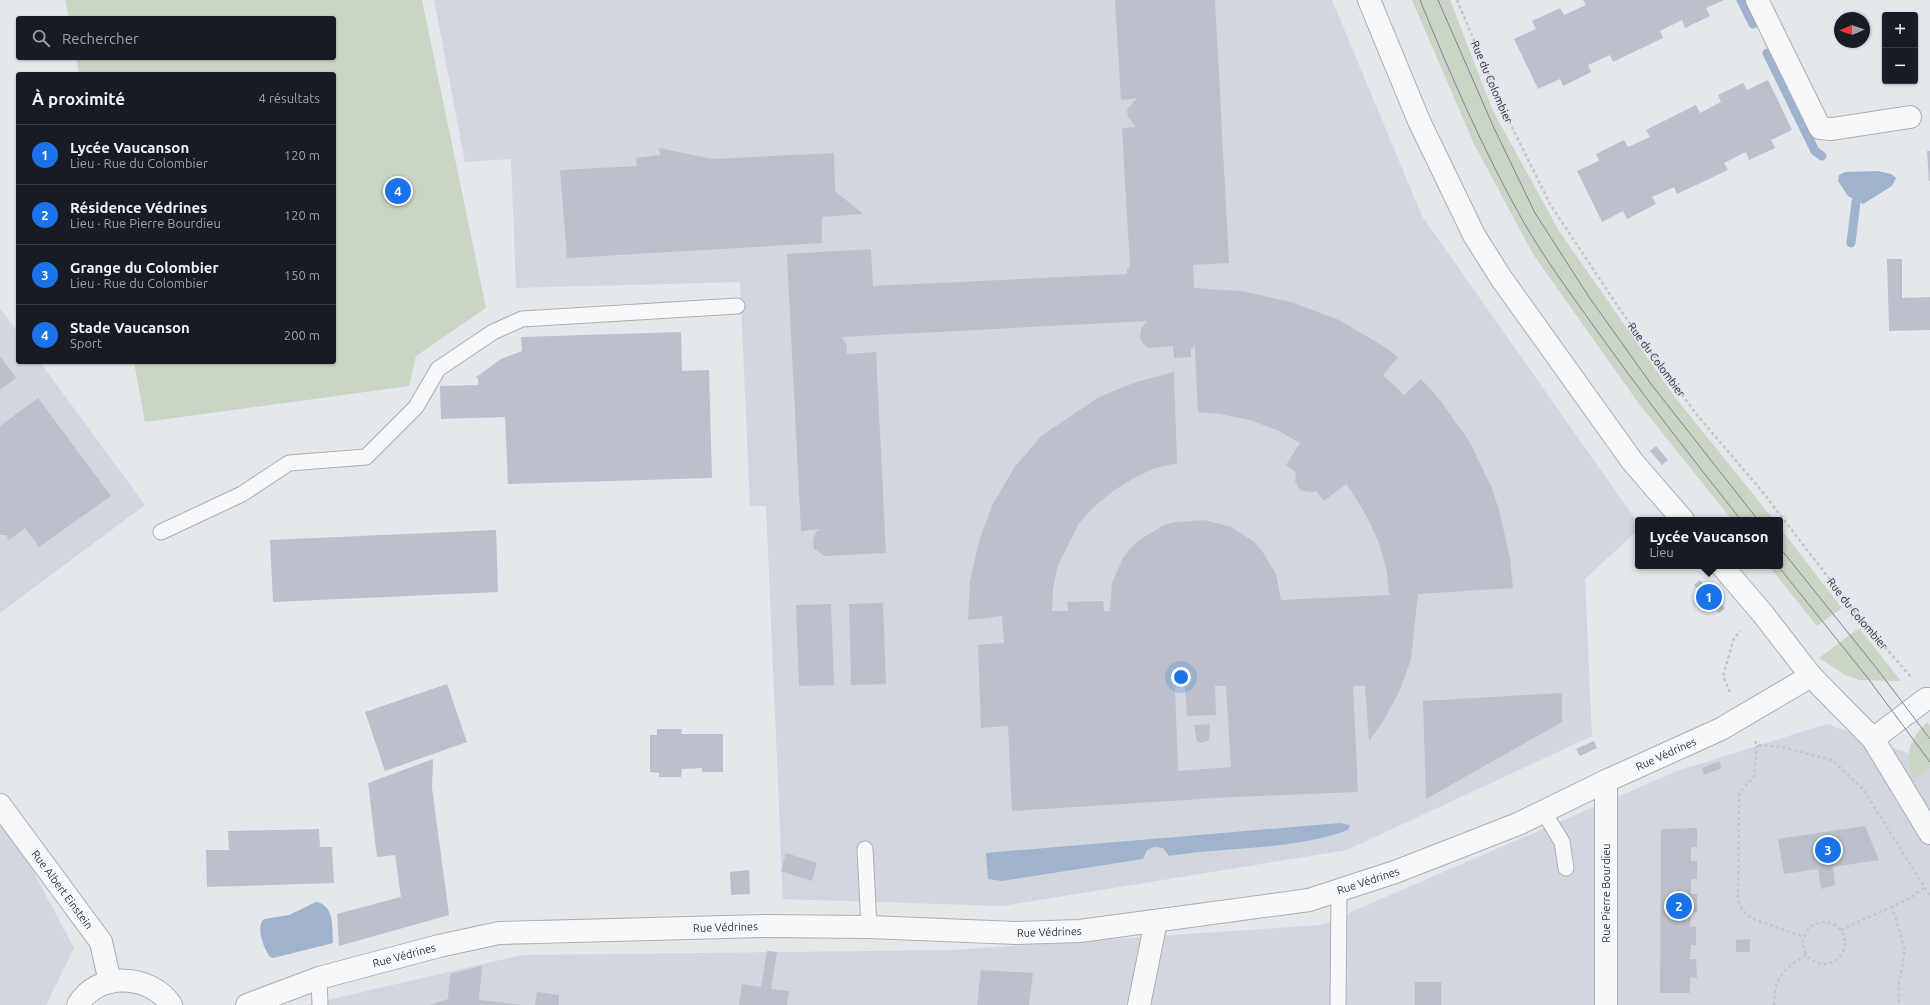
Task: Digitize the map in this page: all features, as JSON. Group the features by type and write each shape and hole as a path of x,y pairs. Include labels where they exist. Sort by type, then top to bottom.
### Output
{"street":[{"path":"1369,0 1419,121 1474,235 1500,278 1632,461 1679,517"},
{"path":"1757,0 1820,128 1832,129 1910,117"},
{"path":"1725,569 1763,614 1811,676 1873,739 1930,833"},
{"name":"Rue Védrines","path":"247,1005 319,978 439,946 499,934 766,926 868,927 1016,933 1080,931 1309,900 1395,872 1518,824 1606,781 1721,730 1811,676"},
{"path":"1873,739 1926,699 1930,699"},
{"name":"Rue Pierre Bourdieu","path":"1606,781 1606,1005"},
{"name":"Rue Albert Einstein","path":"0,805 101,942 110,982"},
{"path":"1138,1005 1156,921"},
{"path":"78,1005 94,989 110,982 127,980 143,983 158,991 171,1005"}],"lane":[{"path":"161,532 242,494 289,464 366,457 416,407 438,369 493,332 522,319 737,306"},
{"path":"1543,811 1562,842 1566,868"},
{"path":"865,849 868,927"},
{"path":"1338,1005 1339,890"},
{"path":"319,978 320,1005"}],"path":[{"name":"Rue du Colombier","path":"1456,0 1504,111 1550,204 1621,311 1697,415 1761,490 1782,517"},
{"name":"Rue du Colombier","path":"1783,519 1858,616 1915,681"},
{"path":"1732,695 1723,676 1734,638 1743,630"},
{"path":"1754,739 1757,745 1754,777 1739,793 1738,900 1743,911 1751,918 1804,937"},
{"path":"1757,745 1782,747 1832,760 1863,788 1930,896"},
{"path":"1841,930 1908,899 1924,888"},
{"path":"1892,906 1905,950 1899,982 1899,1005"},
{"path":"1820,922 1832,922 1841,930 1846,942 1842,955 1837,960 1831,963 1818,963 1806,955 1804,950 1804,937 1810,927 1820,922"},
{"path":"1774,1005 1775,987 1780,976 1786,968 1806,955"}],"shaded area":[{"path":"434,0 1332,0 1422,216 1635,519 1635,533 1585,579 1592,736 1347,850 1002,906 783,899 766,506 750,506 740,282 516,288 511,159 465,162"},
{"path":"0,308 16,330 16,364 41,364 145,505 0,613"},
{"path":"1827,724 1930,761 1930,1005 306,1005 522,955 953,950 1321,925 1677,771"},
{"path":"0,809 74,948 46,1005 0,1005"}],"green space":[{"path":"65,0 422,0 486,308 416,356 409,386 145,422 134,364 336,364 336,72 79,72 76,60 336,60 336,16 69,16"},
{"path":"1412,0 1450,0 1493,111 1559,231 1674,396 1772,517 1730,517 1639,404 1533,254 1474,144"},
{"path":"1783,532 1842,608 1817,626 1771,569 1783,569"},
{"path":"1859,628 1901,681 1859,680 1845,675 1819,658"},
{"path":"1927,722 1930,725 1930,767 1913,779 1909,762 1910,748 1916,735"}],"water":[{"path":"1878,171 1891,174 1896,178 1892,186 1863,204 1848,196 1838,181 1839,175 1845,172"},
{"path":"1340,823 1350,825 1348,830 1304,842 1169,856 1163,848 1154,847 1147,850 1143,859 1002,881 988,879 986,853"},
{"path":"316,902 327,908 331,918 333,943 273,958 270,957 263,944 260,932 261,923 264,919 289,915"}],"building":[{"path":"1115,0 1215,0 1229,263 1193,265 1194,288 1241,291 1291,302 1339,320 1383,346 1398,357 1383,375 1404,395 1421,379 1440,400 1469,441 1491,486 1499,510 1510,558 1513,588 1418,594 1411,659 1399,692 1382,723 1369,741 1365,686 1353,686 1358,792 1232,797 1012,811 1008,726 981,728 978,645 1004,643 1002,616 968,620 970,581 979,541 993,504 1014,468 1041,436 1099,397 1136,382 1174,372 1177,463 1155,468 1134,478 1113,491 1094,507 1079,523 1058,565 1053,589 1052,611 1068,611 1067,602 1103,601 1104,611 1110,611 1112,583 1123,558 1131,548 1141,539 1164,525 1176,522 1204,520 1231,527 1253,541 1262,551 1276,574 1281,600 1389,595 1387,572 1379,543 1366,515 1346,484 1324,501 1316,491 1303,491 1299,489 1295,481 1296,473 1286,465 1300,443 1279,431 1250,420 1220,414 1198,412 1195,347 1191,348 1191,357 1174,358 1173,346 1148,348 1140,338 1141,329 1147,321 842,337 847,346 847,354 876,352 886,553 823,556 814,549 813,540 816,532 820,529 801,531 787,254 871,249 873,286 1127,274 1127,268 1130,267 1122,128 1136,127 1128,117 1127,110 1137,98 1121,100","holes":["1215,686 1226,686 1231,767 1178,771 1175,688 1185,687 1187,716 1216,715"]},
{"path":"1583,0 1724,0 1706,8 1710,16 1685,28 1682,20 1660,31 1663,38 1613,62 1610,55 1588,65 1591,72 1563,86 1560,79 1538,89 1514,39 1536,29 1532,21 1560,8 1564,15 1586,5"},
{"path":"1768,80 1792,130 1771,140 1775,148 1749,160 1746,152 1724,163 1728,170 1677,194 1674,187 1652,197 1656,204 1627,219 1623,211 1602,222 1577,171 1599,161 1596,154 1624,140 1628,147 1650,137 1646,130 1696,105 1700,113 1721,102 1718,95 1743,83 1747,90"},
{"path":"659,148 713,159 834,153 835,191 863,214 822,217 822,243 567,258 560,170 637,166 636,158 660,155"},
{"path":"1927,151 1930,151 1930,181 1929,181"},
{"path":"1887,259 1902,259 1902,298 1930,297 1930,330 1889,331"},
{"path":"681,332 682,371 709,370 712,478 508,484 505,417 441,419 440,386 478,385 478,378 475,378 501,359 522,351 521,337"},
{"path":"0,356 16,378 0,390"},
{"path":"38,398 111,496 39,547 25,528 9,540 6,535 0,535 0,426"},
{"path":"1656,446 1668,460 1662,465 1650,451"},
{"path":"496,530 498,592 273,602 270,540"},
{"path":"1700,580 1725,608 1719,613 1694,585"},
{"path":"883,603 886,684 851,685 849,604"},
{"path":"831,604 834,685 799,686 796,605"},
{"path":"447,684 467,742 385,771 365,712"},
{"path":"1562,693 1562,722 1426,799 1423,701"},
{"path":"1210,724 1209,740 1202,743 1197,741 1194,725"},
{"path":"657,729 682,729 681,734 723,734 723,772 702,772 702,768 682,769 681,777 659,777 659,773 650,772 650,735 657,735"},
{"path":"1594,741 1597,748 1580,756 1576,749"},
{"path":"433,759 432,788 449,915 339,946 337,914 401,897 395,855 377,857 368,783"},
{"path":"1719,761 1722,768 1704,775 1702,768"},
{"path":"1865,826 1879,860 1833,867 1835,885 1821,889 1818,869 1784,874 1778,839"},
{"path":"1697,828 1697,847 1691,847 1691,861 1697,861 1697,879 1691,879 1691,894 1697,894 1697,912 1691,912 1690,927 1696,926 1696,945 1691,945 1690,959 1696,959 1697,978 1690,977 1690,993 1660,993 1661,829"},
{"path":"319,829 320,847 332,847 334,883 207,887 206,850 229,850 228,831"},
{"path":"786,853 817,863 812,881 781,871"},
{"path":"749,870 750,894 731,895 730,872"},
{"path":"1750,939 1750,952 1736,952 1736,940"},
{"path":"767,951 777,952 771,989 789,991 787,1005 739,1005 742,984 761,987"},
{"path":"482,966 479,1000 522,1005 430,1005 448,999 450,974"},
{"path":"981,970 1033,973 1029,1005 977,1005"},
{"path":"1415,982 1441,982 1441,1005 1415,1005"},
{"path":"537,992 559,995 559,1005 535,1005"}],"waterway":[{"path":"1741,0 1753,24"},
{"path":"1767,53 1815,151 1822,156"},
{"path":"1851,243 1856,202"}],"tram line":[{"path":"1420,0 1455,84 1481,140 1531,235 1558,276 1631,377 1739,517"},
{"path":"1438,0 1494,128 1535,213 1589,297 1651,384 1756,517"},
{"path":"1783,552 1878,670 1930,739"},
{"path":"1780,569 1867,677 1930,762"}],"place":[{"name":"Stade Vaucanson","path":"398,191"},
{"name":"Lycée Vaucanson","path":"1709,597"},
{"name":"Grange du Colombier","path":"1828,850"},
{"name":"Résidence Védrines","path":"1679,906"}]}
